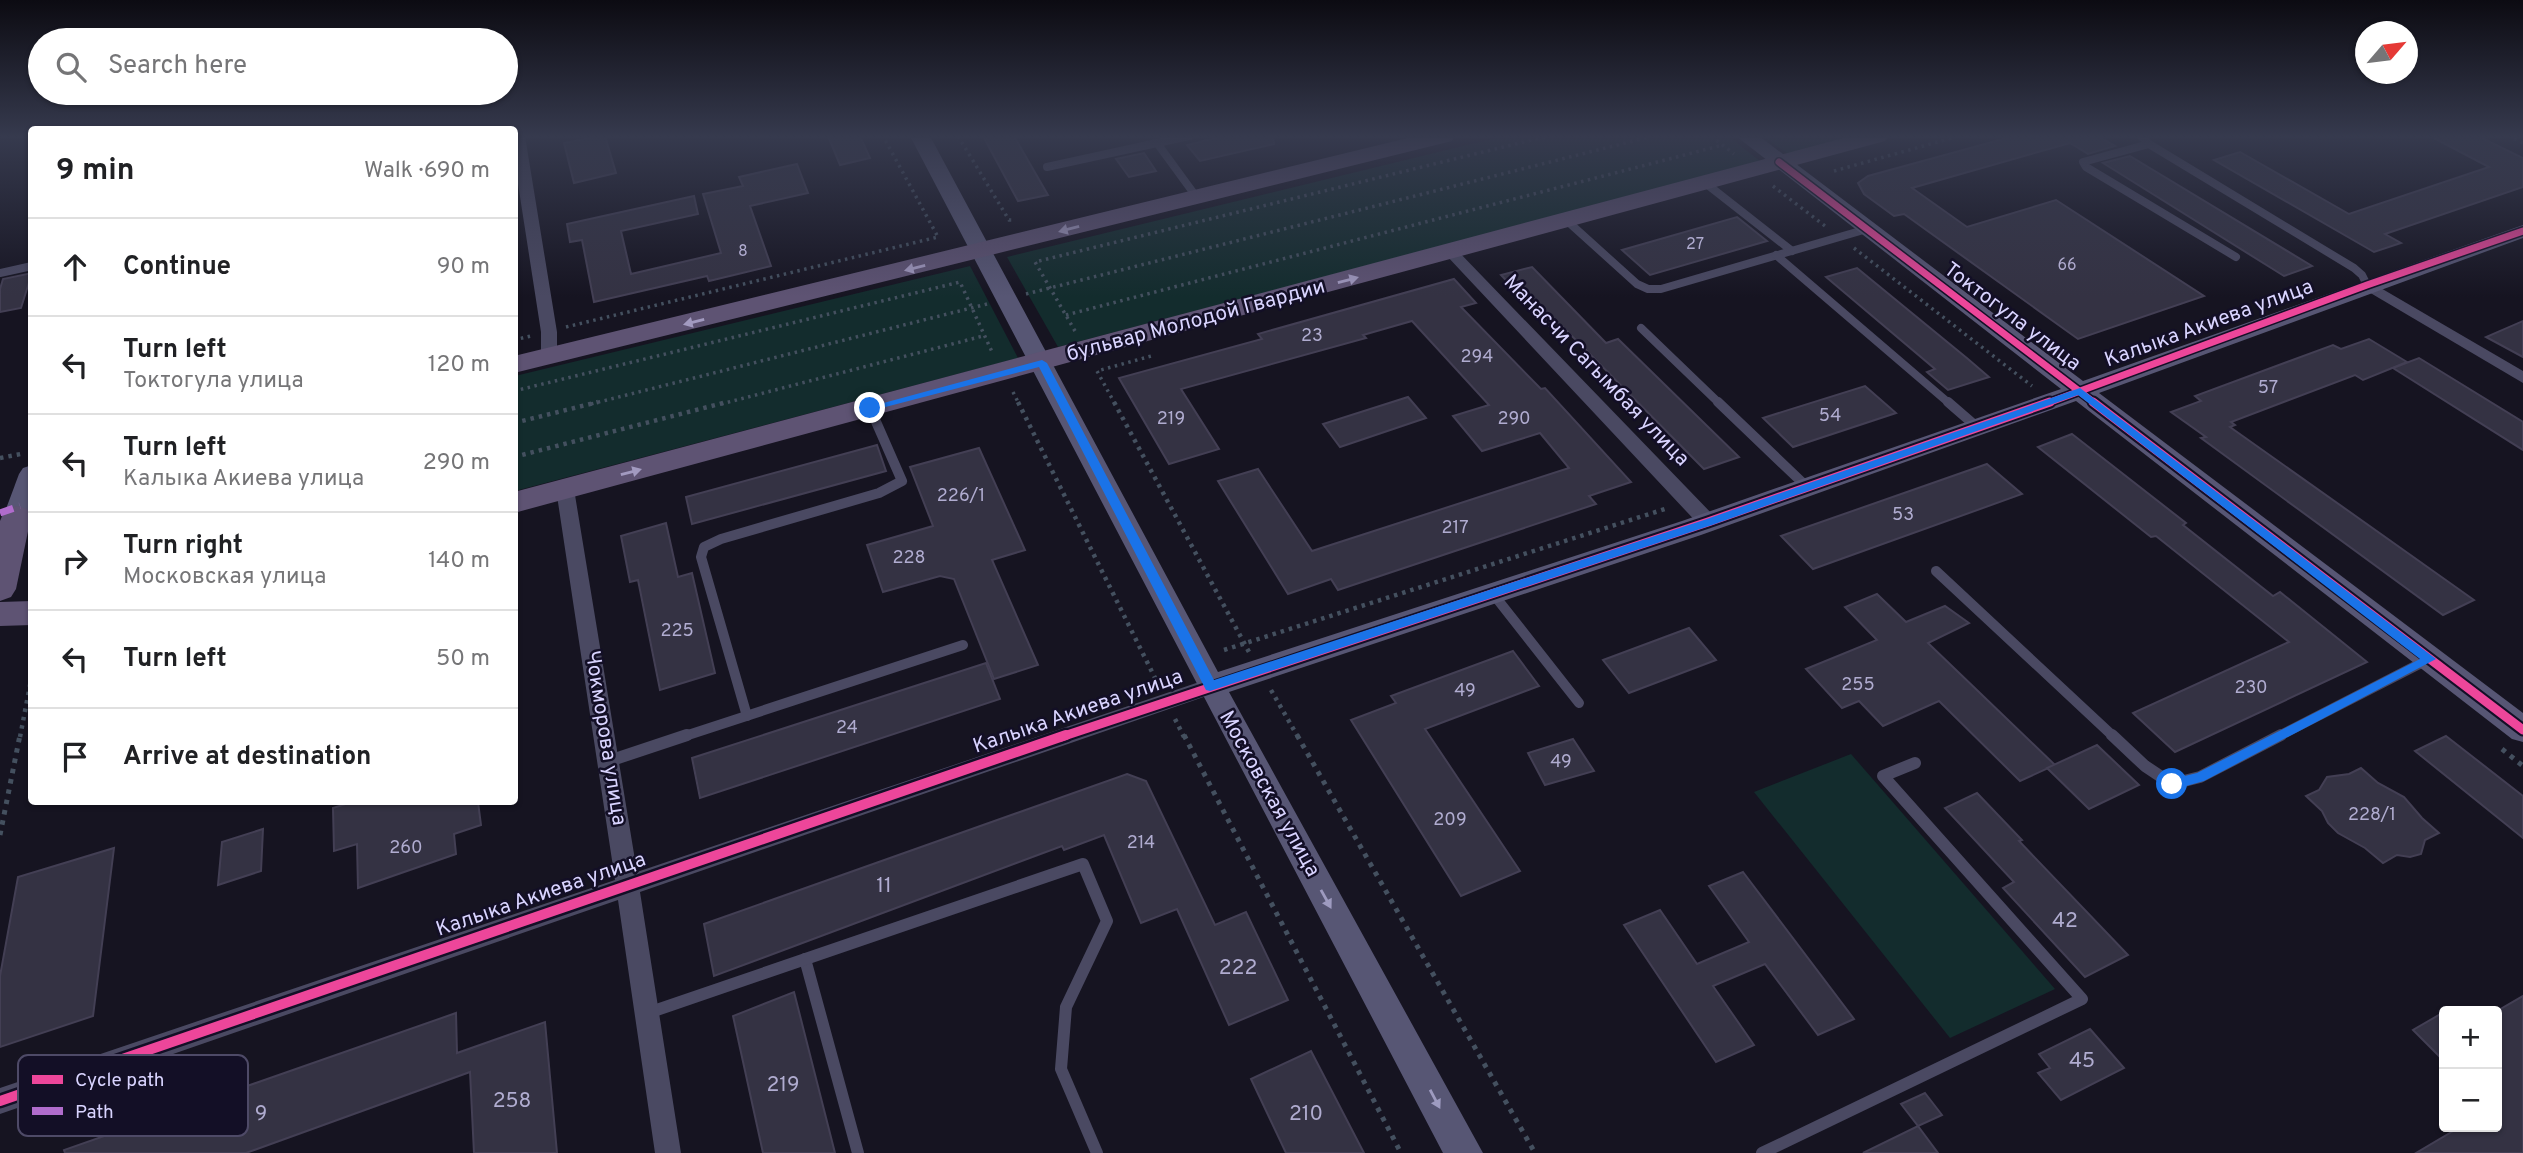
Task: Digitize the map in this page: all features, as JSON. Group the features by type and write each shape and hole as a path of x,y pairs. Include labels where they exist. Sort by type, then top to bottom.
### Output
{"main road":[{"name":"Московская улица","path":"948,190 1210,686 1464,1153"},
{"path":"518,363 549,344 981,252 1217,190"},
{"name":"бульвар Молодой Гвардии","path":"518,502 1042,363 1675,190"},
{"name":"Токтогула улица","path":"1816,190 2523,730"},
{"name":"Калыка Акиева улица","path":"1210,686 1708,522 1979,428 2367,285 2523,231"},
{"path":"0,589 13,514 26,464"},
{"path":"0,614 28,613"}],"street":[{"path":"526,190 549,344"},
{"name":"Манасчи Сагымбая улица","path":"1451,252 1708,522"},
{"path":"2367,285 2523,378"},
{"name":"Чокморова улица","path":"565,489 668,1153"},
{"name":"Калыка Акиева улица","path":"133,1055 1210,686"},
{"name":"Калыка Акиева улица","path":"0,1101 18,1095"}],"lane":[{"path":"1191,190 1195,195"},
{"path":"1714,190 1792,251"},
{"path":"2124,190 2236,257"},
{"path":"2225,190 2354,268 2367,285"},
{"path":"1565,219 1637,284 1648,289 1661,289 1867,229"},
{"path":"1776,255 1979,428"},
{"path":"0,273 28,267"},
{"path":"1641,328 1807,487"},
{"path":"747,716 701,557 704,547 721,539 879,493 902,481 870,408"},
{"path":"1936,571 2145,766 2172,784 2200,777 2430,659"},
{"path":"1494,594 1579,704"},
{"path":"609,761 963,645"},
{"path":"1762,1153 2082,999 1883,776 1915,763"},
{"path":"647,1013 1083,864 1107,921 1066,1007 1061,1069 1097,1153"},
{"path":"805,959 858,1153"}],"path":[{"path":"518,340 549,344 938,237 912,190"},
{"path":"991,190 1009,220"},
{"path":"1076,334 1035,262 1329,190"},
{"path":"518,422 1438,190"},
{"path":"1066,315 1550,190"},
{"path":"518,390 960,282 994,356"},
{"path":"518,456 983,336"},
{"path":"1097,371 1259,670 1535,1153"},
{"path":"1013,392 1166,701 1401,1153"},
{"path":"0,458 26,464"},
{"path":"1224,650 1665,509"},
{"path":"0,835 28,695"}],"green space":[{"path":"1283,190 1655,190 1058,347 1007,257"},
{"path":"970,266 1018,358 518,490 518,375"},
{"path":"1851,754 2055,989 1950,1038 1754,792"}],"building":[{"path":"724,190 807,190 808,193 750,206 771,266 709,281 707,276 594,302 582,240 570,242 567,224 694,196 698,214 621,231 631,274 721,253 703,194"},
{"path":"1012,190 1045,190 1048,195 1018,201"},
{"path":"1862,190 1915,190 1967,227 2056,200 2204,296 2078,339 1904,214 1894,216"},
{"path":"2146,190 2186,190 2312,266 2284,276"},
{"path":"2266,190 2306,190 2349,214 2421,190 2515,190 2385,234 2401,243 2374,252"},
{"path":"1737,217 1767,241 1650,275 1622,250"},
{"path":"1532,267 1606,343 1618,339 1739,457 1704,469 1562,326 1551,328 1501,275"},
{"path":"1857,268 1989,377 1948,390 1927,372 1935,369 1826,277"},
{"path":"28,274 28,286 21,308 0,312 3,279"},
{"path":"1454,279 1476,303 1461,307 1541,389 1545,388 1631,482 1589,496 1596,504 1338,590 1331,579 1288,594 1218,481 1258,469 1312,551 1569,468 1540,433 1482,451 1453,416 1489,405 1412,321 1363,335 1366,338 1181,389 1219,449 1169,464 1119,378 1262,339 1258,334"},
{"path":"2523,321 2523,357 2486,337"},
{"path":"2369,339 2407,362 2363,380 2355,375 2231,422 2235,425 2230,427 2474,600 2443,615 2201,438 2206,437 2171,412 2201,401 2195,396 2333,345 2341,349"},
{"path":"2419,358 2523,422 2523,450 2393,368"},
{"path":"1865,386 1896,413 1793,447 1763,418"},
{"path":"1408,397 1426,418 1340,447 1323,424"},
{"path":"2072,434 2186,523 2183,525 2273,596 2280,592 2367,662 2175,752 2133,713 2289,642 2156,536 2151,537 2038,447"},
{"path":"877,445 886,471 692,524 686,497"},
{"path":"979,448 1025,550 992,560 1038,665 994,679 954,579 940,576 883,592 867,545 933,526 910,467"},
{"path":"1987,464 2022,494 1813,569 1781,536"},
{"path":"666,523 678,577 692,573 715,673 660,690 638,580 630,582 621,536"},
{"path":"1877,594 1906,622 1945,606 1969,623 1928,643 2055,765 2020,781 1939,701 1883,726 1859,701 1842,708 1806,669 1877,640 1845,607"},
{"path":"1689,628 1716,660 1629,693 1603,660"},
{"path":"1513,651 1539,686 1425,729 1520,871 1461,896 1351,720 1396,703 1391,696"},
{"path":"986,663 1000,699 700,798 692,758"},
{"path":"2446,736 2523,796 2523,838 2415,751"},
{"path":"1573,739 1594,771 1545,785 1528,753"},
{"path":"2097,745 2139,785 2089,809 2047,768"},
{"path":"2361,768 2378,783 2404,797 2439,833 2425,840 2421,854 2410,857 2397,855 2383,863 2365,848 2338,833 2328,823 2322,811 2306,796 2319,790 2327,777 2349,774"},
{"path":"1127,774 1146,781 1215,925 1246,912 1288,1000 1229,1025 1177,909 1141,923 1104,835 1064,850 1062,846 714,976 704,924"},
{"path":"1977,793 2128,955 2085,977 2003,888 2014,882 1945,808"},
{"path":"342,805 478,805 481,825 454,834 456,854 358,888 357,844 334,851 333,808"},
{"path":"263,829 261,871 218,885 222,842"},
{"path":"114,848 93,1016 0,1047 0,976 18,877"},
{"path":"1743,872 1854,1019 1818,1035 1765,964 1713,986 1754,1045 1716,1062 1624,925 1660,910 1697,964 1749,942 1709,886"},
{"path":"794,992 835,1153 763,1153 733,1016"},
{"path":"2523,996 2523,1153 2416,1153 2452,1132 2502,1132 2502,1008"},
{"path":"456,1013 457,1053 545,1022 557,1153 474,1153 470,1072 246,1153 65,1153 64,1150 104,1136 248,1136 248,1086"},
{"path":"2439,1015 2439,1056 2413,1030"},
{"path":"2090,1029 2124,1068 2061,1100 2038,1073 2050,1068 2039,1054"},
{"path":"1311,1051 1364,1153 1286,1153 1251,1079"},
{"path":"1925,1093 1942,1115 1918,1126 1901,1104"},
{"path":"1918,1126 1938,1153 1863,1153"}],"marked path":[{"path":"0,513 20,506"}],"cycle path":[{"path":"1815,190 2523,730"},
{"path":"134,1055 1166,701 1708,522 1979,428 2367,285 2523,231"},
{"path":"0,1101 18,1095"}],"route":[{"path":"870,408 1042,363 1210,686 1708,522 2080,391 2430,659 2200,777 2172,784"}]}
